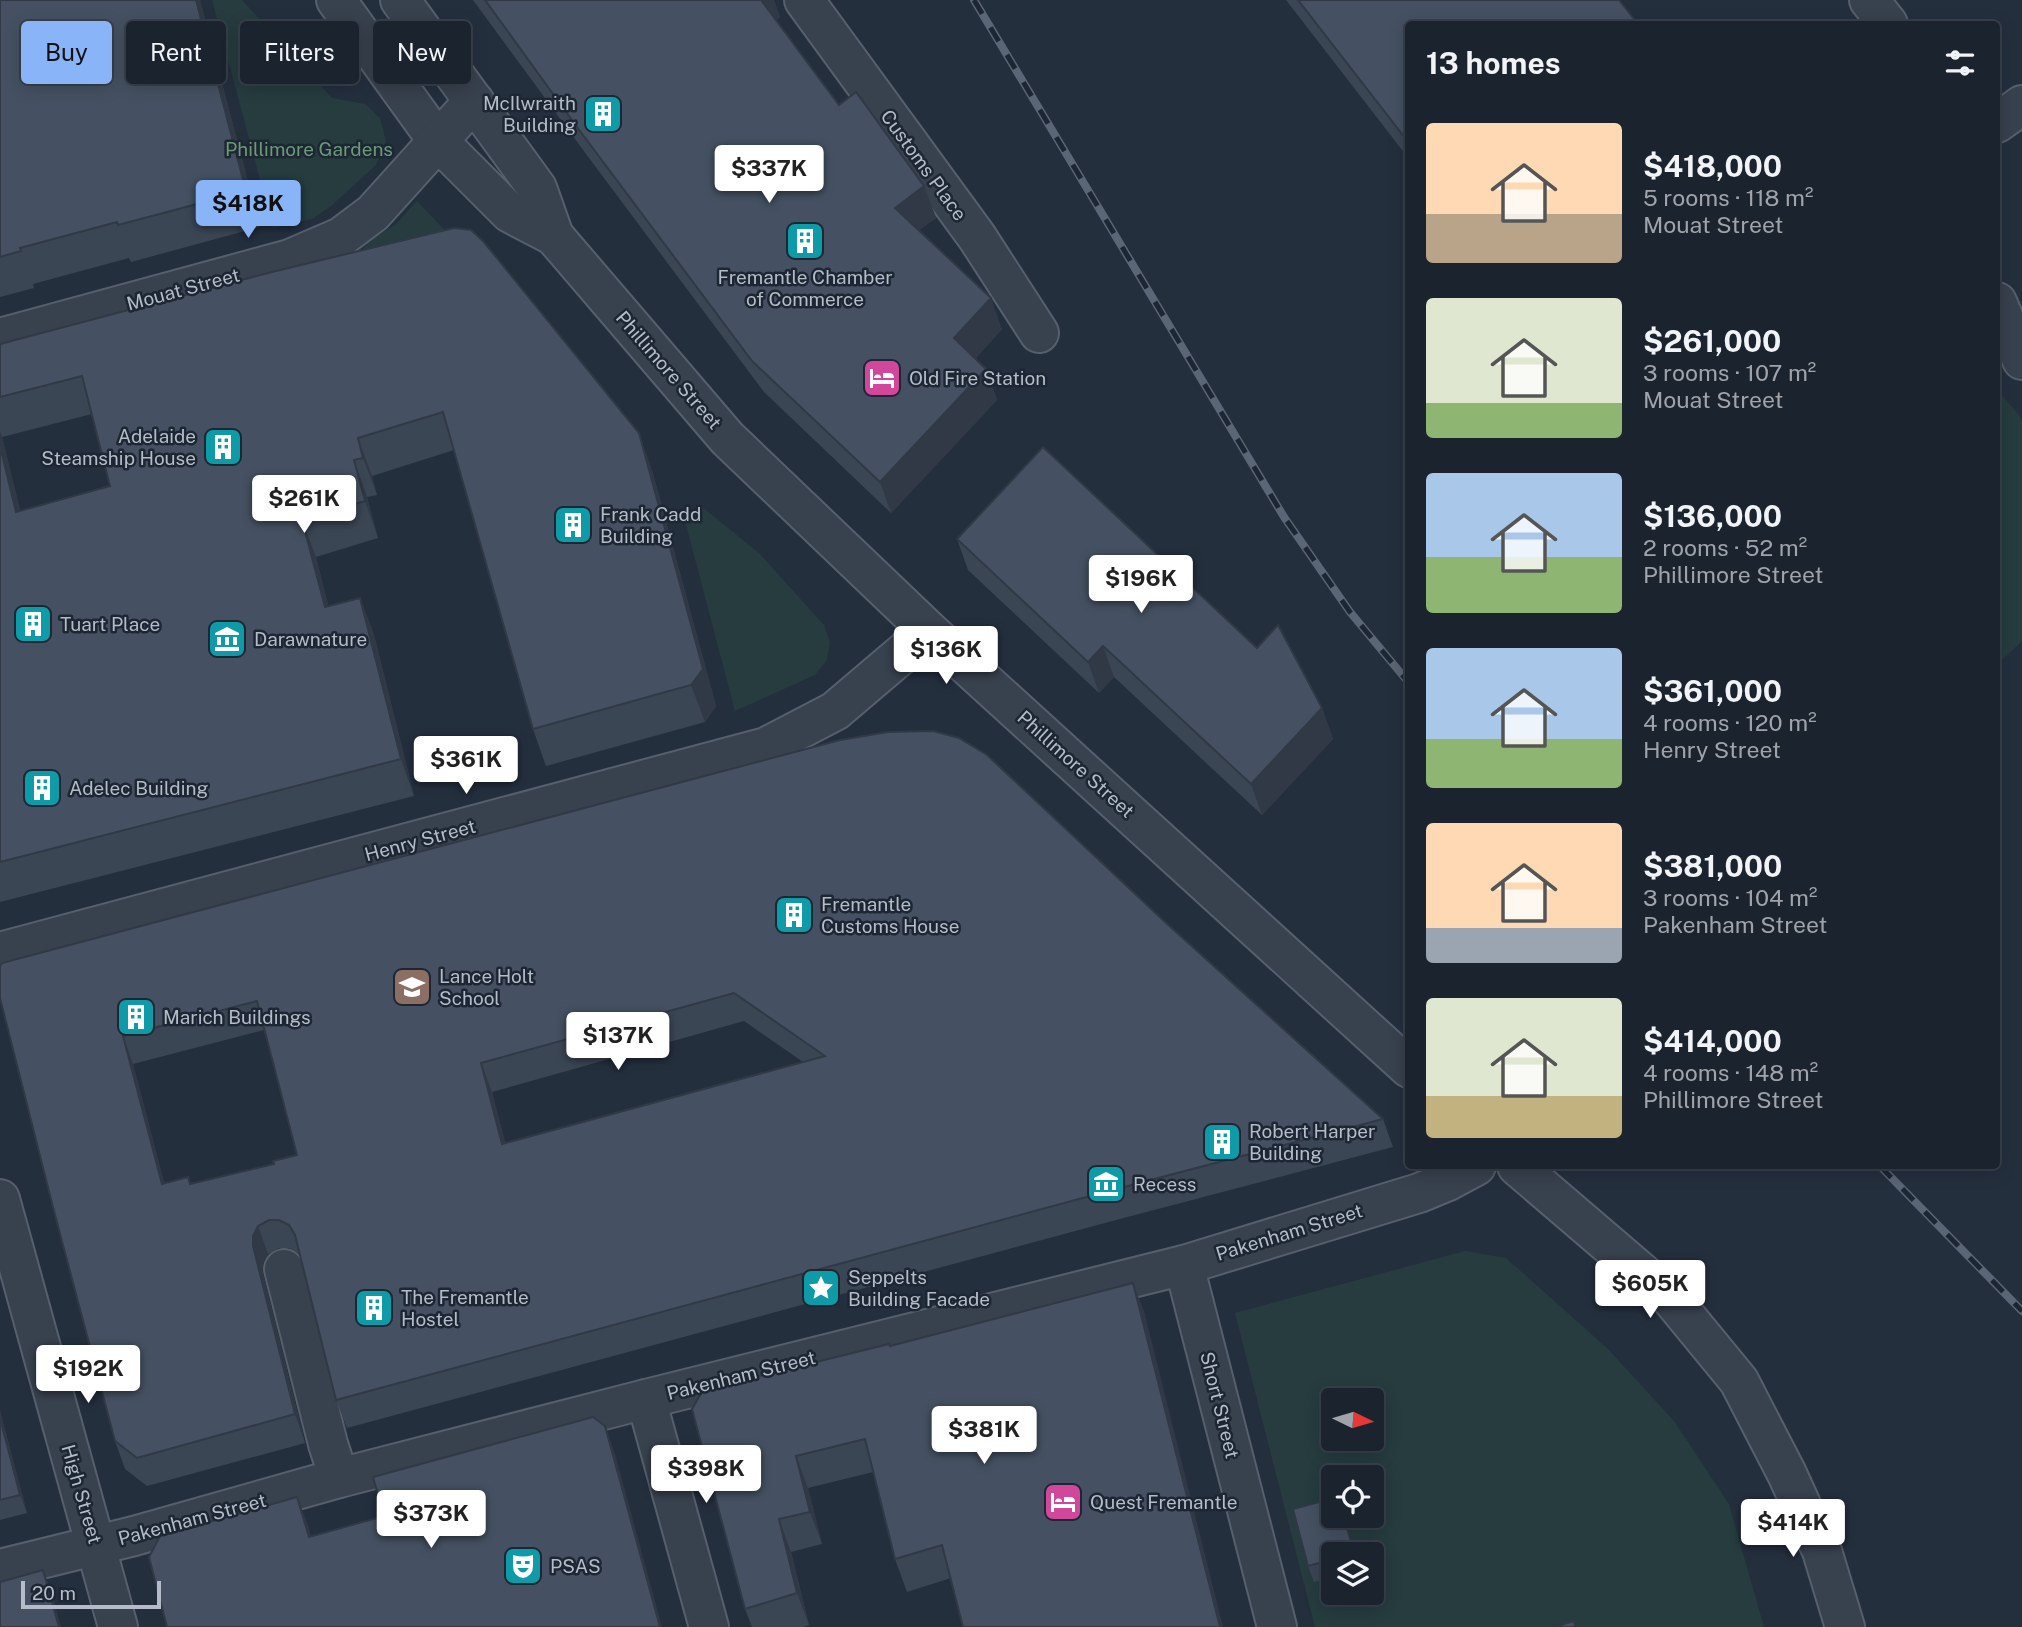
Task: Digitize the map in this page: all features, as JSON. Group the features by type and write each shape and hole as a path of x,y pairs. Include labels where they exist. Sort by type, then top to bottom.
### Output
{"street":[{"name":"Phillimore Street","path":"336,0 437,140 510,213 554,236"},
{"name":"Phillimore Street","path":"400,0 537,188 554,236 727,438 929,631 1405,1064"},
{"name":"Customs Place","path":"804,0 977,237 1039,333"},
{"path":"1869,0 1886,21"},
{"name":"Mouat Street","path":"0,338 290,259 341,237 373,213 474,101"},
{"path":"2000,121 2022,105"},
{"path":"2000,309 2022,360"},
{"name":"Henry Street","path":"0,952 766,747 835,711 929,631"},
{"name":"Pakenham Street","path":"0,1569 134,1536 339,1478 646,1399 1184,1265 1419,1193 1470,1169"},
{"path":"1521,1169 1670,1297 1739,1381 1787,1474 1822,1551 1845,1627"},
{"name":"High Street","path":"0,1199 118,1627"},
{"name":"Short Street","path":"1184,1265 1278,1627"},
{"path":"284,1269 339,1478"},
{"path":"646,1399 709,1627"}],"green space":[{"name":"Phillimore Gardens","path":"212,0 242,0 261,21 240,21 240,84 319,84 332,98 365,104 380,118 386,141 376,165 331,206 312,219 273,228 226,52 226,21 218,21"},
{"path":"417,201 457,243 303,273 363,248 376,236 395,225"},
{"path":"2000,393 2022,419 2022,641 2000,662"},
{"path":"701,506 760,554 824,625 830,642 827,660 815,675 735,711 685,521"},
{"path":"1465,1251 1506,1258 1608,1349 1674,1421 1729,1504 1764,1627 1315,1627 1235,1313"}],"building":[{"path":"0,0 196,0 201,21 126,21 126,84 218,84 246,191 20,248 21,251 0,257"},
{"path":"485,0 761,0 839,105 856,92 924,186 895,208 991,298 954,338 986,369 880,482 752,361"},
{"path":"1298,0 1619,0 1636,21 1405,21 1405,138"},
{"path":"454,228 471,230 483,241 639,433 703,669 691,685 533,729 443,412 358,438 363,458 354,460 365,501 302,520 325,607 360,598 401,759 0,862 0,446 16,512 110,486 82,376 0,397 0,344 272,272"},
{"path":"1043,447 1257,648 1278,625 1322,708 1251,784 1103,646 1088,662 957,539"},
{"path":"933,731 959,738 987,755 1165,922 1383,1119 336,1400 295,1235 289,1225 279,1220 269,1220 258,1226 253,1236 253,1246 295,1414 137,1458 115,1441 0,998 2,963 840,740 888,732","holes":["734,993 825,1056 502,1144 481,1063","257,1001 297,1155 273,1161 274,1164 190,1184 188,1177 162,1184 123,1036"]},
{"name":"Quest Fremantle","path":"1133,1283 1220,1627 963,1627 942,1545 895,1559 865,1439 796,1456 810,1512 779,1519 797,1593 745,1609 692,1409 703,1390 889,1344 890,1346"},
{"path":"593,1417 605,1426 660,1627 167,1627 149,1557 160,1536 297,1497 309,1537 384,1516 373,1477"},
{"path":"0,1418 20,1495 0,1500"},
{"path":"1321,1501 1321,1528 1347,1528 1351,1542 1321,1542 1321,1562 1308,1566 1293,1509"},
{"path":"43,1570 59,1627 0,1627 0,1582"},
{"path":"1574,1621 1575,1627 1554,1627"}],"railway":[{"path":"974,0 1284,517 1350,612 1405,678"},
{"path":"1883,1169 2022,1311"}],"place":[{"name":"McIlwraith Building","path":"603,114"},
{"name":"Fremantle Chamber of Commerce","path":"805,241"},
{"name":"Old Fire Station","path":"882,378"},
{"name":"Adelaide Steamship House","path":"223,447"},
{"name":"Frank Cadd Building","path":"573,525"},
{"name":"Tuart Place","path":"33,624"},
{"name":"Darawnature","path":"227,639"},
{"name":"Adelec Building","path":"42,788"},
{"name":"Fremantle Customs House","path":"794,915"},
{"name":"Lance Holt School","path":"412,987"},
{"name":"Marich Buildings","path":"136,1017"},
{"name":"Robert Harper Building","path":"1222,1142"},
{"name":"Recess","path":"1106,1184"},
{"name":"Seppelts Building Facade","path":"821,1288"},
{"name":"The Fremantle Hostel","path":"374,1308"},
{"name":"Quest Fremantle","path":"1063,1502"},
{"name":"PSAS","path":"523,1566"}]}
